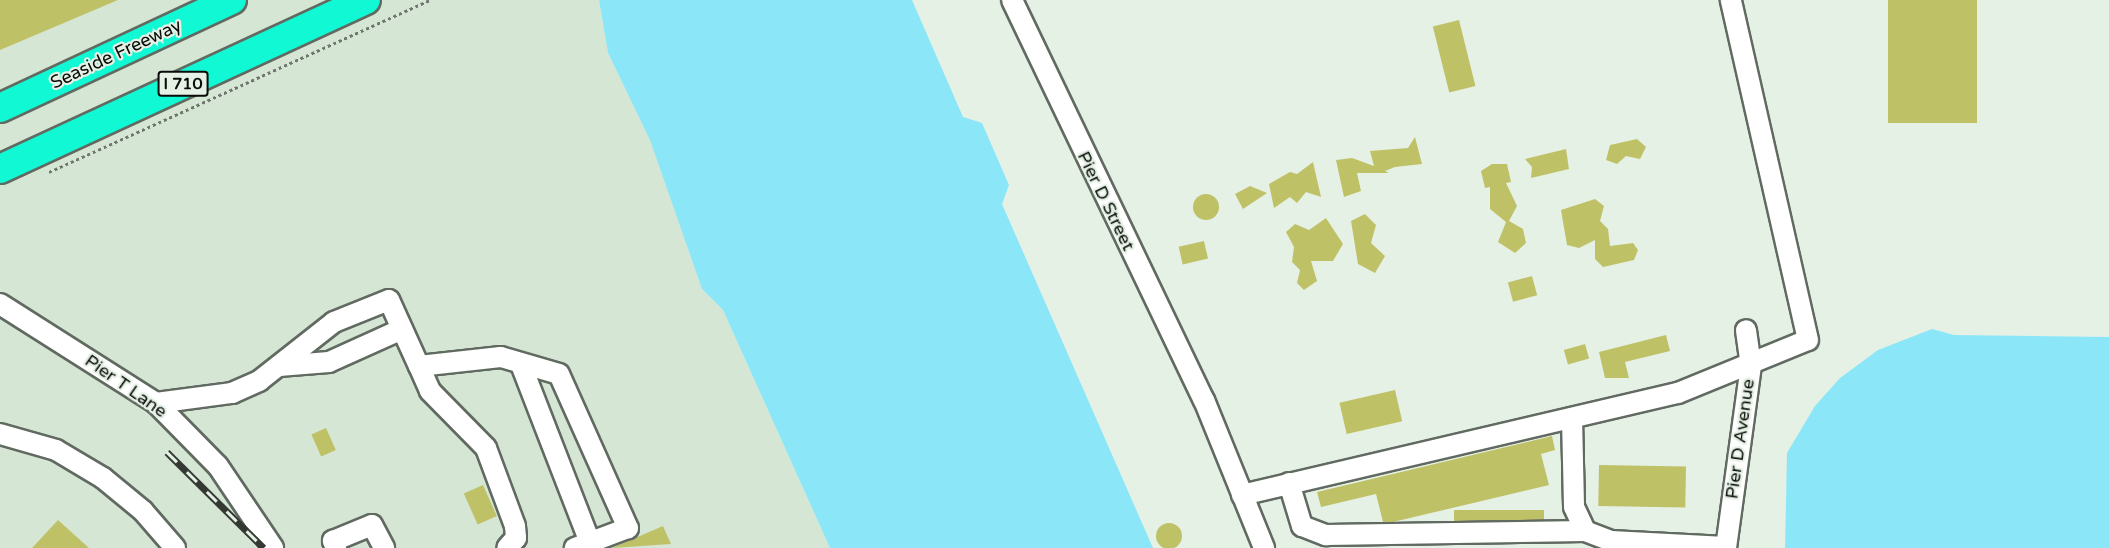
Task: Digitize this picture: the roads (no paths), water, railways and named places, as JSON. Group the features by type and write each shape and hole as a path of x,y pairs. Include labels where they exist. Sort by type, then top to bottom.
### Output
{"highway":[{"name":"Seaside Freeway","path":"0,108 232,0"},
{"name":"I 710","path":"0,169 366,0"}],"street":[{"name":"Pier D Street","path":"1012,0 1204,400 1264,548"},
{"path":"1242,495 1678,393 1751,366 1808,340 1731,0"},
{"path":"156,403 232,393 279,366 334,322 389,300 430,391 486,448 515,526 516,538 504,547"},
{"name":"Pier T Lane","path":"0,304 156,403 218,466 273,548"},
{"path":"279,366 329,362 402,329"},
{"name":"Pier D Avenue","path":"1726,548 1751,366 1746,330"},
{"path":"419,366 501,357 522,367 559,374 628,528 583,545 522,367"},
{"path":"1572,418 1574,507 1585,531"},
{"path":"0,434 56,450 103,478 143,511 175,548"},
{"path":"1289,483 1302,526 1326,535 1585,531 1611,541 1726,548"},
{"path":"336,548 333,541 372,525 384,548"}],"water":[{"path":"599,0 912,0 963,117 982,123 1009,185 1002,204 1153,548 830,548 723,310 702,289 650,140 608,53"},
{"path":"1932,329 1954,335 2109,337 2109,548 1785,548 1787,453 1815,406 1840,378 1878,350"}],"railway":[{"path":"167,452 264,548"}]}
